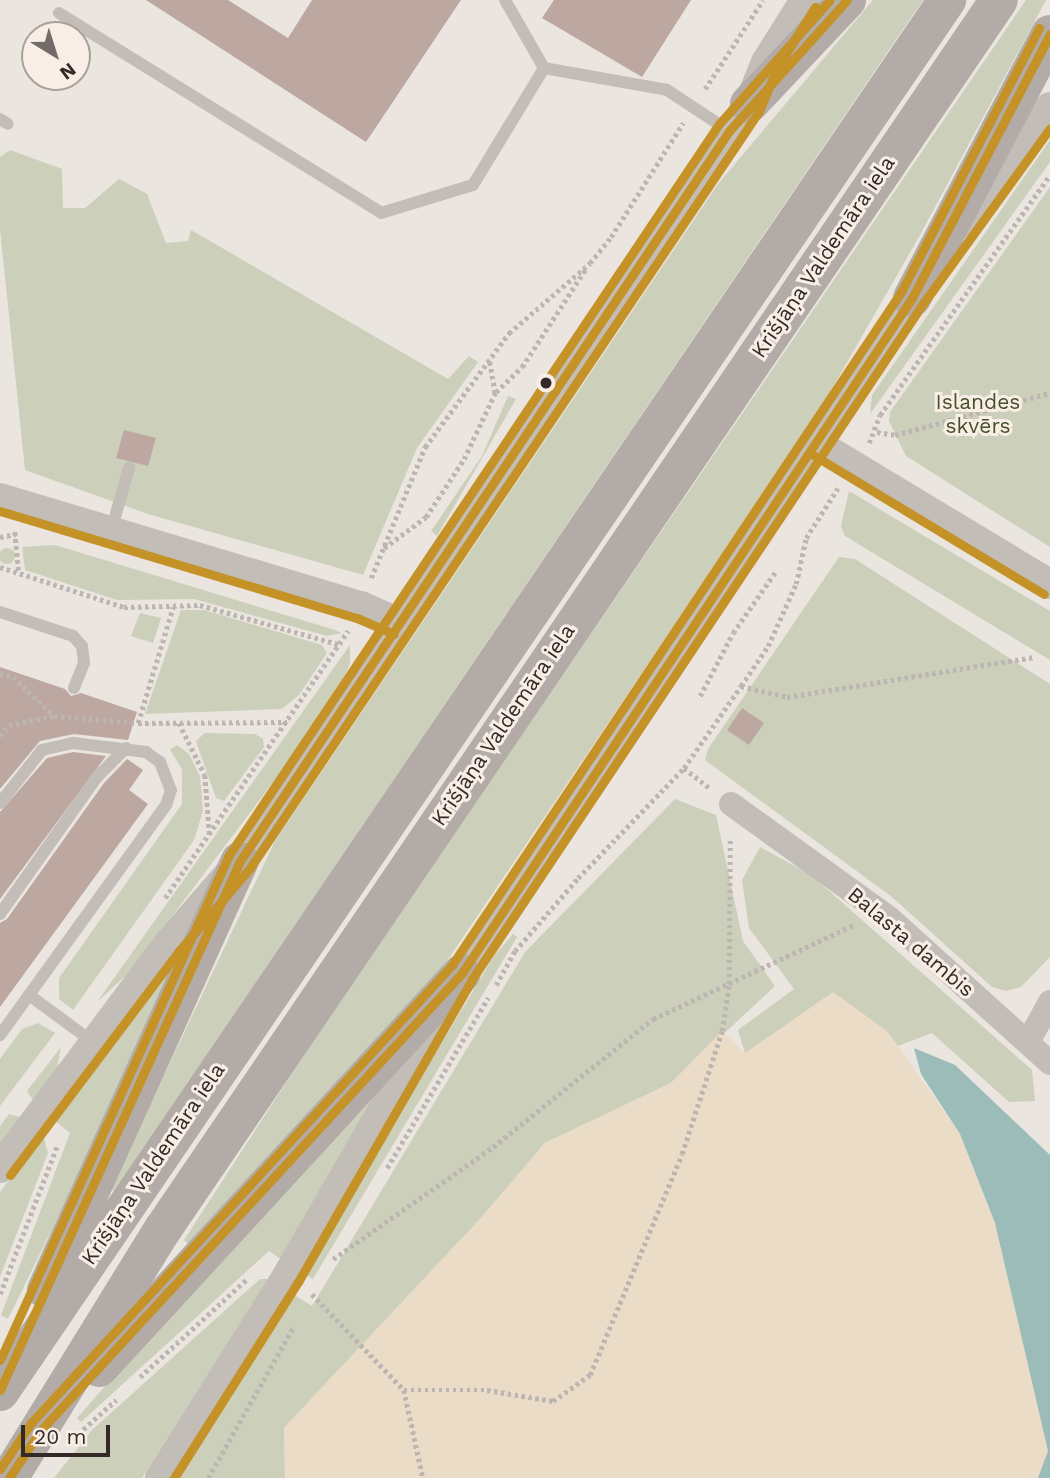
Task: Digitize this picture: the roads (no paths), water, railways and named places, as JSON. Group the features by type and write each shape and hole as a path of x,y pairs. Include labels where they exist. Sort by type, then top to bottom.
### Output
{"main road":[{"path":"739,118 847,0"},
{"name":"Krišjāņa Valdemāra iela","path":"0,1391 947,0"},
{"name":"Krišjāņa Valdemāra iela","path":"24,1456 171,1217 999,0"},
{"path":"912,298 1050,34"},
{"path":"0,1391 240,861"},
{"path":"24,1456 462,973"}],"street":[{"path":"0,1168 93,1042 240,861 739,118 766,62 805,0"},
{"path":"160,1478 287,1276 462,973 912,298 1050,107"},
{"path":"816,443 1050,584"},
{"path":"6,500 361,607 399,623"},
{"name":"Balasta dambis","path":"731,804 889,918 1050,1063"},
{"path":"1028,1042 1050,1002"}],"lane":[{"path":"505,0 544,68"},
{"path":"58,13 382,213 472,185 544,68"},
{"path":"544,68 667,90 693,106 739,118"},
{"path":"111,531 129,468"},
{"path":"0,612 73,636 82,646 84,663 74,688"},
{"path":"0,803 42,750 73,743 146,752 160,762 171,790 166,805 0,1035"},
{"path":"0,914 97,777 126,748"},
{"path":"29,995 93,1042"}],"water":[{"path":"914,1048 955,1065 1050,1155 1050,1478 1038,1478 1048,1451 995,1223 960,1134 921,1074"}],"park label":[{"name":"Islandes skvērs","path":"978,414"}]}
